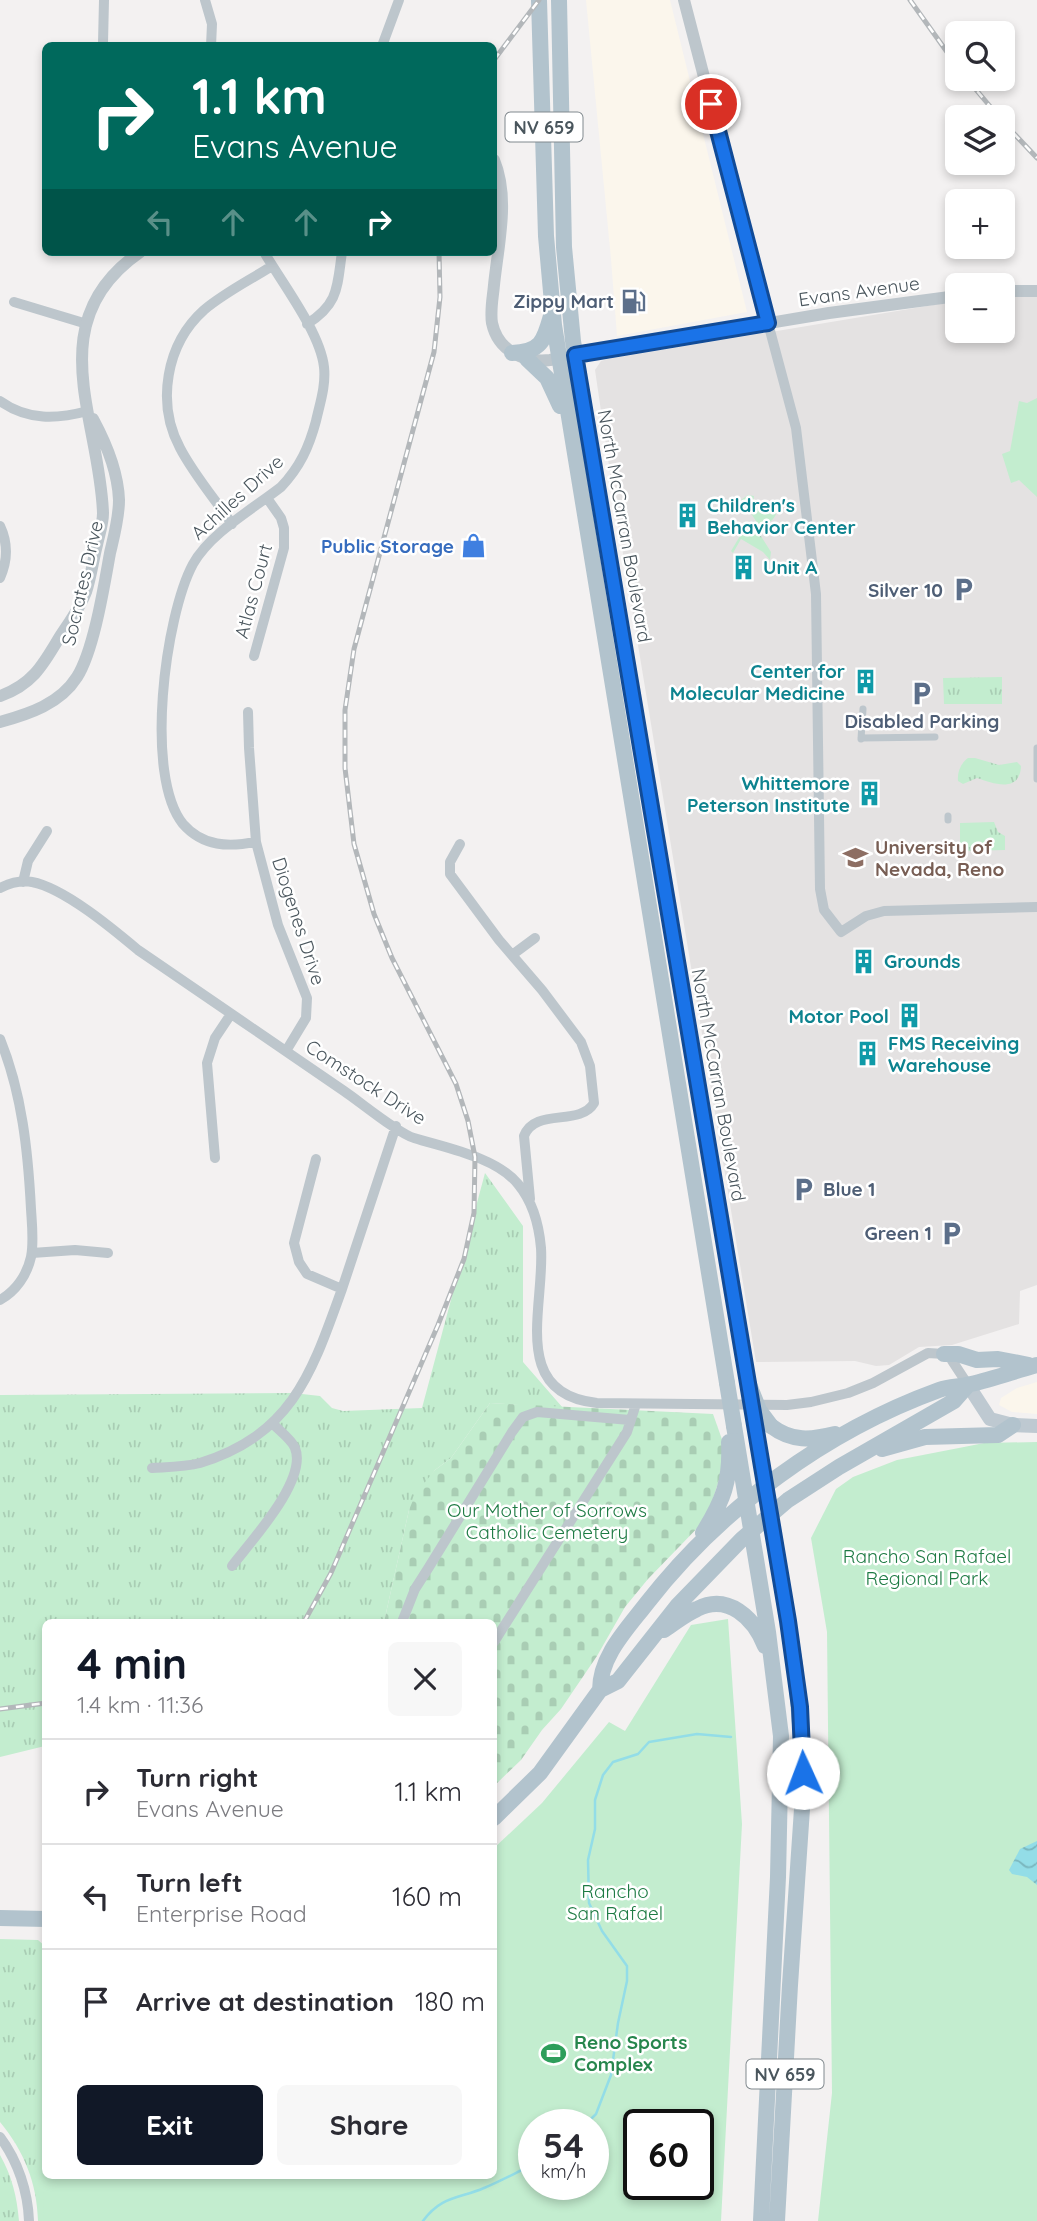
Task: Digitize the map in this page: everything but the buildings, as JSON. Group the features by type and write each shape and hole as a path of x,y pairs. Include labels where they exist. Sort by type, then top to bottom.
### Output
{"main road":[{"name":"North McCarran Boulevard","path":"539,0 546,236 553,310 567,357 748,1382 763,1426 765,1487 794,1665 803,1759 802,1809 777,2221"},
{"name":"North McCarran Boulevard","path":"559,0 567,357 572,441 727,1383 731,1426 748,1502 781,1736 781,1799 761,2221"},
{"path":"553,310 546,333 537,347 519,356 552,385 572,441"},
{"path":"944,1354 1036,1366"},
{"path":"600,1690 603,1664 652,1597 688,1557 765,1487 851,1430 930,1393 1036,1366"},
{"path":"968,1385 990,1419 1013,1426 1037,1426"},
{"path":"497,1814 540,1773 600,1690 618,1681 699,1582 752,1530 805,1489 954,1401 968,1385"},
{"path":"688,1557 724,1496 731,1426"},
{"path":"763,1426 786,1436 806,1440 851,1430"},
{"path":"859,1455 925,1437 998,1435 1013,1426"},
{"path":"650,1639 695,1609 706,1605 728,1606 748,1617 756,1626 776,1687"},
{"path":"0,1918 42,1919"}],"street":[{"path":"103,42 104,0"},
{"path":"205,0 212,24 211,42"},
{"path":"383,42 399,0"},
{"path":"684,0 796,428 816,594 820,890 824,910 841,932 866,916 884,911 1037,907"},
{"path":"497,171 501,207 497,250"},
{"name":"Socrates Drive","path":"0,696 12,692 38,673 86,593 103,516 80,375 80,356 87,324 99,296 119,269 135,256"},
{"name":"Achilles Drive","path":"257,842 229,846 208,842 189,830 176,813 172,804 163,741 163,678 179,599 188,573 202,550 291,477 311,440 323,392 324,367 321,354 307,324 266,256"},
{"path":"307,324 322,314 334,299 341,256"},
{"path":"496,256 491,314 496,334 519,356 543,361 567,357"},
{"path":"232,524 187,460 174,435 167,406 168,377 183,336 202,312 272,266"},
{"path":"1015,291 1037,291"},
{"name":"Evans Avenue","path":"567,357 768,323 945,298"},
{"path":"14,302 87,324"},
{"path":"0,401 15,411 41,417 62,417 88,411"},
{"name":"Socrates Drive","path":"0,722 31,712 62,695 78,677 93,633 119,501 117,482 105,441 88,411"},
{"name":"Atlas Court","path":"254,656 285,538 281,518 267,498"},
{"path":"0,526 7,554 0,578"},
{"path":"863,709 861,738 936,737"},
{"name":"Diogenes Drive","path":"248,712 257,842 275,915 307,998 306,1018 286,1051"},
{"path":"1037,748 1037,779"},
{"path":"0,888 23,882 28,861 47,831"},
{"path":"460,844 450,862 450,874 581,1042 590,1066 594,1103 587,1112 537,1122 524,1136 531,1203"},
{"name":"Comstock Drive","path":"23,882 48,887 63,896 413,1138 487,1161 517,1182 531,1203 541,1246 537,1340 540,1365 562,1393 583,1402 787,1405 848,1393 873,1384 920,1356 928,1353 944,1354"},
{"path":"512,955 535,939"},
{"path":"215,1158 207,1063 215,1038 231,1014"},
{"path":"0,1039 16,1083 21,1110 30,1185 32,1253 21,1281 0,1300"},
{"path":"152,1468 198,1464 241,1447 273,1424 297,1394 315,1362 342,1289 396,1126"},
{"path":"316,1159 294,1242 299,1262 307,1274 342,1289"},
{"path":"32,1253 75,1250 108,1253"},
{"path":"944,1354 955,1363 968,1385"},
{"path":"497,1637 627,1432 636,1404"},
{"path":"403,1619 422,1578 523,1417 537,1412 630,1420"},
{"path":"232,1566 288,1491 297,1468 295,1448 273,1424"},
{"path":"0,2137 20,2175 29,2221"}],"shaded area":[{"path":"586,0 670,0 747,312 617,336"},
{"name":"University of Nevada, Reno","path":"1015,296 1037,296 1037,1285 1020,1291 1019,1324 952,1345 919,1347 889,1365 876,1366 855,1361 756,1362 613,493 595,370 601,361 945,303 945,343 1015,343"},
{"path":"1037,1382 1037,1414 1012,1412 999,1405 1001,1398 1017,1388"}],"green space":[{"path":"1037,398 1037,497 1019,480 1011,483 1002,454 1010,451 1019,401 1027,403"},
{"path":"748,495 754,496 753,503 772,506 772,509 777,510 773,519 765,524 758,524 750,512 741,506 741,500"},
{"path":"752,522 771,552 770,560 763,552 741,539 733,553 731,551"},
{"path":"1002,677 1002,704 944,704 943,678"},
{"path":"968,758 999,765 1017,762 1021,766 1020,775 1011,783 1005,784 977,778 963,784 958,781 958,774 961,765"},
{"path":"994,822 998,832 1005,836 1005,850 965,851 965,846 960,846 960,823"},
{"path":"485,1173 523,1226 523,1362 563,1408 490,1403 451,1458 435,1470 409,1510 385,1619 42,1619 42,1747 0,1757 0,1395 293,1393 320,1396 332,1408 343,1411 422,1408"},
{"name":"Our Mother of Sorrows Catholic Cemetery","path":"490,1403 713,1414 724,1445 725,1461 707,1518 625,1607 597,1656 561,1709 521,1760 497,1783 497,1619 385,1619 409,1510 416,1493 435,1470 451,1458"},
{"name":"Rancho San Rafael Regional Park","path":"1037,1442 1037,2221 818,2221 832,2093 827,1632 811,1538 836,1489 853,1477 897,1460 984,1443"},
{"name":"Rancho San Rafael","path":"728,1619 742,1824 721,2221 43,2221 43,2179 497,2179 497,1845 542,1803 609,1722 625,1731 691,1625"},
{"path":"0,1939 38,1940 42,1944 42,2179 66,2179 274,2221 38,2221 28,2168 16,2144 0,2122"},
{"path":"0,2155 13,2187 19,2221 0,2221"}],"water":[{"path":"1037,1841 1037,1885 1027,1877 1012,1874 1009,1870 1020,1849"}],"waterway":[{"path":"598,2109 611,2075 627,1981 627,1966 602,1931 589,1903 588,1860 595,1829 595,1800 603,1775 613,1762 638,1754 649,1742 697,1734 731,1737"},
{"path":"423,2221 443,2202 484,2188 518,2172"}],"railway":[{"path":"497,56 539,0"},
{"path":"910,0 945,49"},
{"path":"977,91 989,105"},
{"path":"1015,135 1037,158"},
{"path":"306,1619 331,1573 438,1325 464,1259 474,1213 475,1157 468,1121 456,1084 392,958 374,914 354,844 345,768 345,710 354,649 434,352 440,297 439,256"},
{"path":"0,1709 42,1704"}],"place":[{"name":"Zippy Mart","path":"634,301"},
{"name":"Children's Behavior Center","path":"687,516"},
{"name":"Public Storage","path":"474,546"},
{"name":"Unit A","path":"743,567"},
{"name":"Silver 10","path":"963,590"},
{"name":"Center for Molecular Medicine","path":"865,682"},
{"name":"Disabled Parking","path":"922,693"},
{"name":"Whittemore Peterson Institute","path":"870,794"},
{"name":"University of Nevada, Reno","path":"855,858"},
{"name":"Grounds","path":"864,961"},
{"name":"Motor Pool","path":"909,1016"},
{"name":"FMS Receiving Warehouse","path":"868,1054"},
{"name":"Blue 1","path":"803,1189"},
{"name":"Green 1","path":"952,1233"},
{"name":"Reno Sports Complex","path":"554,2053"}],"route":[{"path":"711,104 768,323 575,355 788,1621 800,1707 803,1773"}]}
